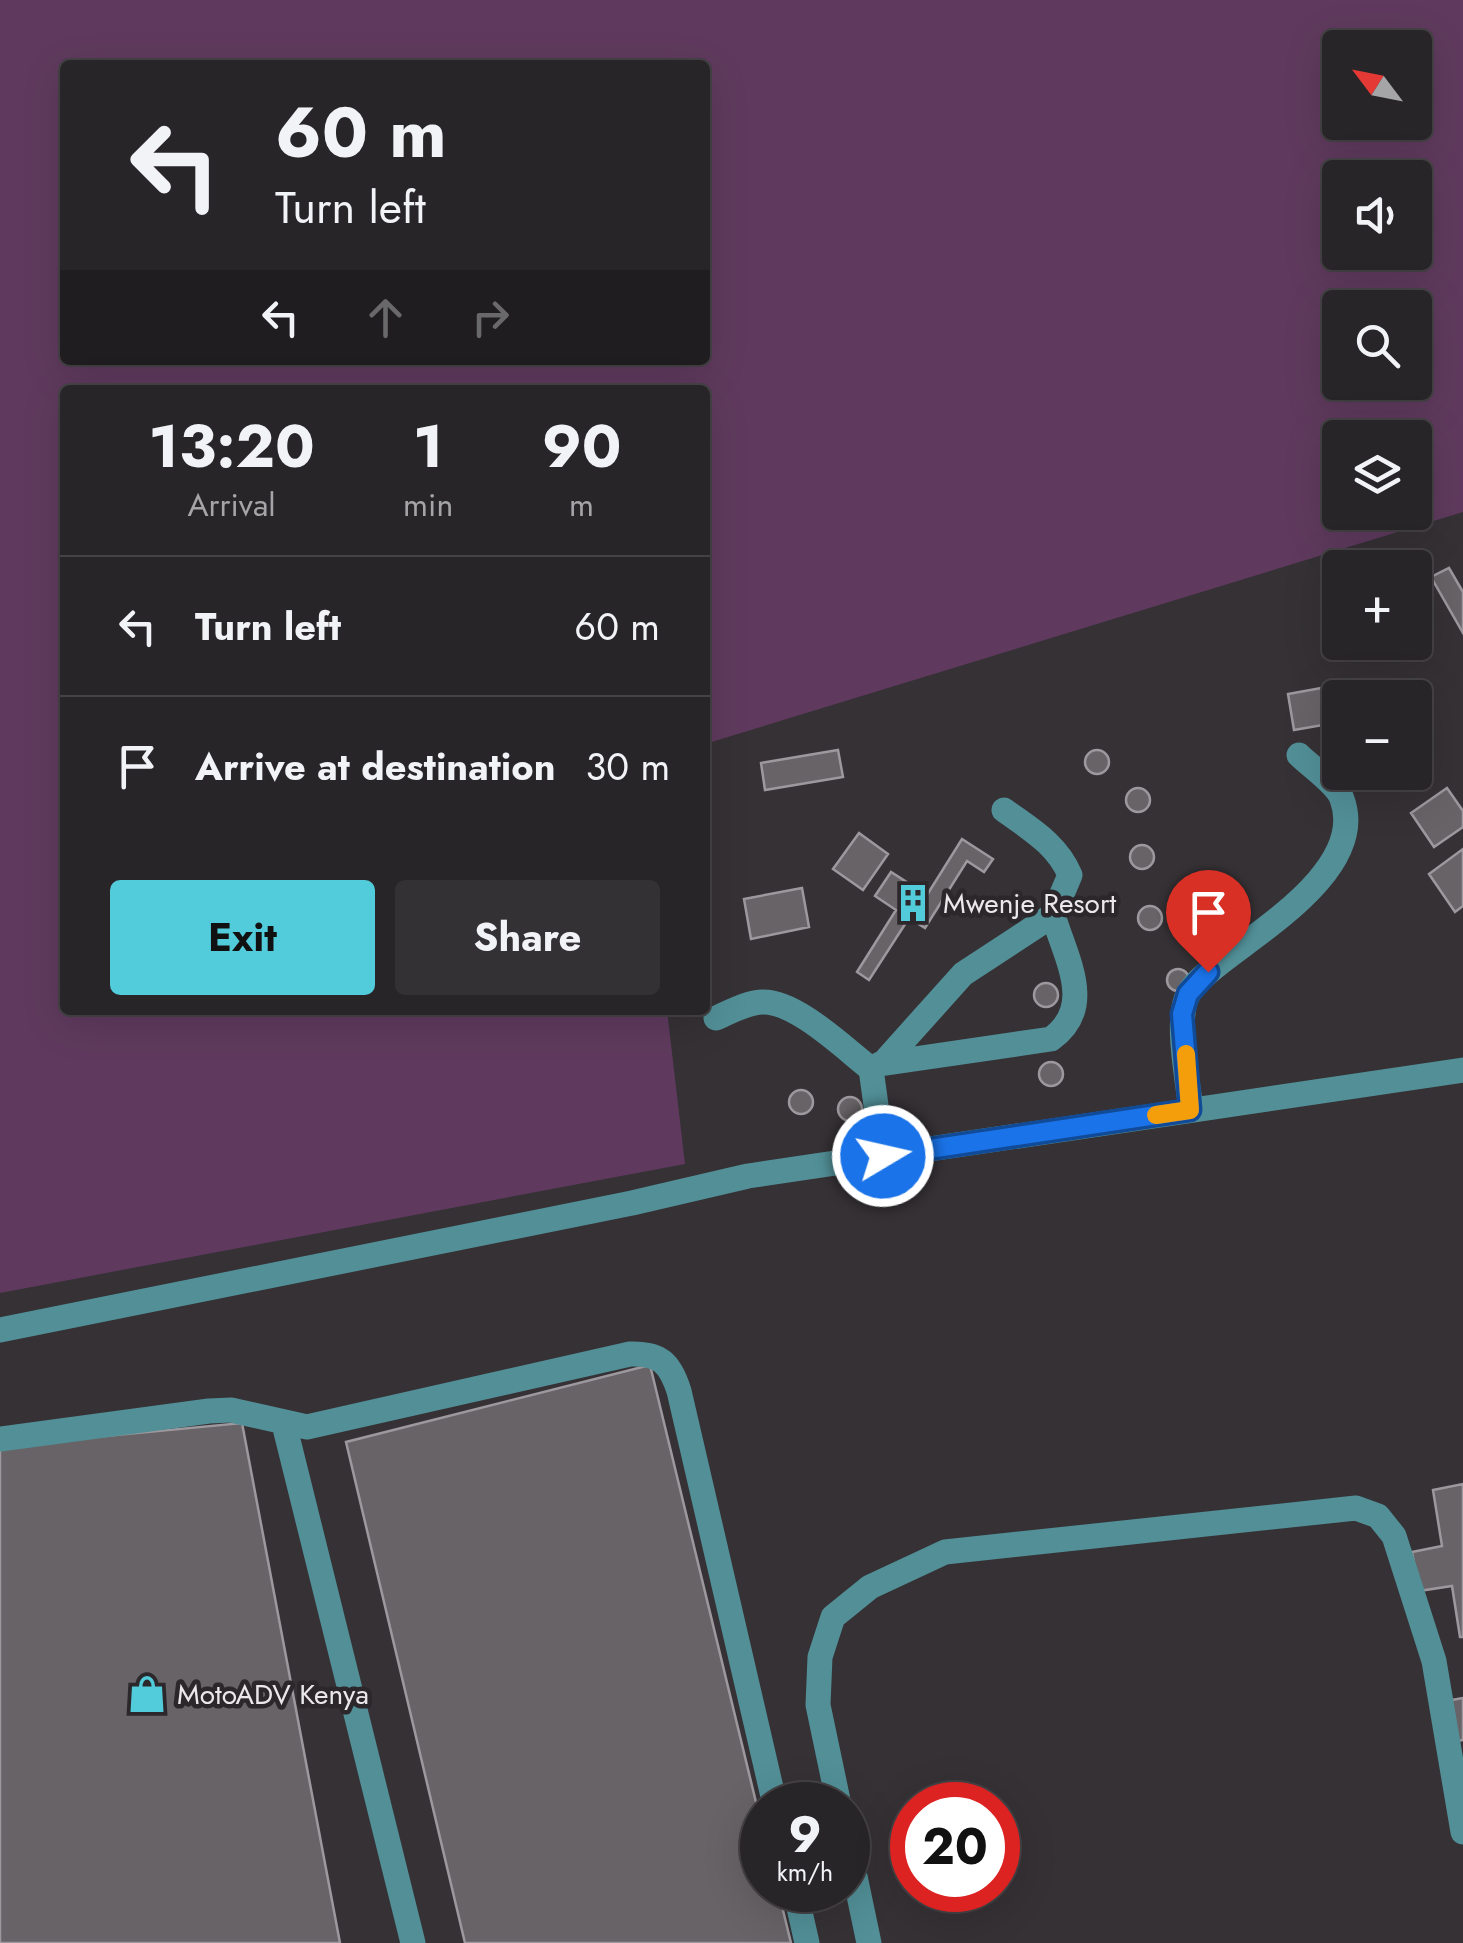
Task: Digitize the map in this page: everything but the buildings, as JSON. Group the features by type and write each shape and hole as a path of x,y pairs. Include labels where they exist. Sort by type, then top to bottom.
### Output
{"lane":[{"path":"1190,1110 1182,1014 1188,994 1208,972 1317,884 1337,856 1346,824 1342,796 1299,756"},
{"path":"883,1156 878,1065 963,974 1053,915 1070,875 1051,845 1004,810"},
{"path":"716,1018 749,1004 767,1001 782,1005 878,1065 1051,1039 1065,1029 1076,1012 1077,994 1053,915"},
{"path":"0,1330 748,1176 1463,1070"},
{"path":"0,1440 231,1410 306,1427 630,1354 662,1358 679,1391 771,1782"},
{"path":"284,1424 413,1943"},
{"path":"834,1782 818,1704 820,1657 833,1617 870,1586 945,1552 1356,1508 1378,1516 1394,1536 1434,1662 1463,1832"},
{"path":"800,1912 807,1943"},
{"path":"862,1912 869,1943"}],"shaded area":[{"path":"0,0 1463,0 1463,512 1432,521 1432,420 1322,420 1322,530 1404,530 1339,550 1322,550 1322,555 710,742 710,385 60,385 60,1015 668,1015 685,1164 0,1293"}],"slow traffic":[{"path":"1156,1115 1190,1110 1186,1054"}],"place":[{"name":"Mwenje Resort","path":"913,903"},
{"name":"MotoADV Kenya","path":"147,1694"}],"route":[{"path":"883,1156 1190,1110 1182,1014 1188,994 1208,972"}]}
